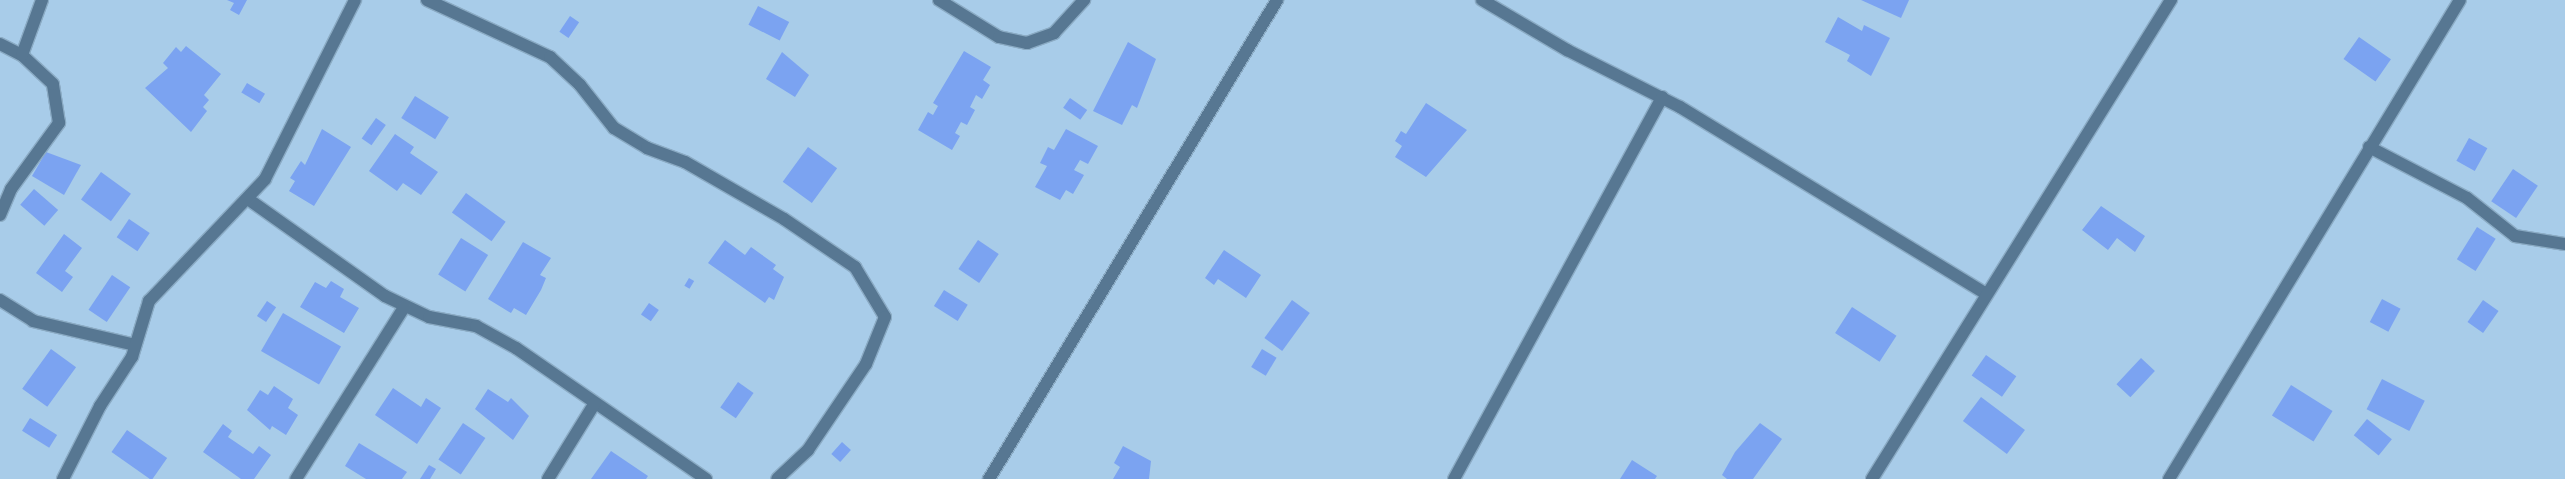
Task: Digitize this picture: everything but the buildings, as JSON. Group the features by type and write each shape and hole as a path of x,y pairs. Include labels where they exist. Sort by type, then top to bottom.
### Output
{"street":[{"path":"22,55 42,0"},
{"path":"63,479 135,345 149,301 248,199 296,124 355,0"},
{"path":"427,0 550,57 580,85 614,128 647,148 686,162 827,244 866,281 884,317 866,364 808,450 777,479"},
{"path":"940,0 999,37 1027,43 1054,33 1084,0"},
{"path":"989,479 1277,0"},
{"path":"1482,0 1566,50 1662,96 1837,198 1985,293"},
{"path":"1872,479 1985,293 2171,0"},
{"path":"2169,479 2460,0"},
{"path":"0,44 22,55 53,84 59,123 11,189 0,215"},
{"path":"1454,479 1662,96"},
{"path":"2369,147 2467,198 2515,236 2565,244"},
{"path":"248,199 405,306 429,317 476,326 595,403 706,479"},
{"path":"0,300 33,321 135,345"},
{"path":"296,479 405,306"},
{"path":"548,479 595,403"}]}
